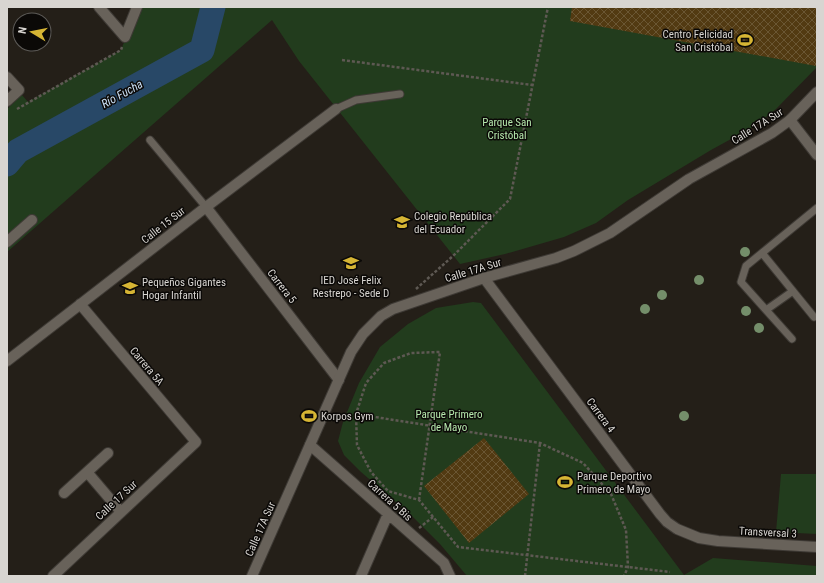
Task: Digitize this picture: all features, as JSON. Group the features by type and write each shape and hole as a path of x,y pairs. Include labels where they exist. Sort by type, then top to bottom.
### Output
{"street":[{"path":"99,7 125,37 137,7"},
{"path":"7,77 19,90 7,101"},
{"name":"Calle 17A Sur","path":"252,576 339,380 357,343 363,334 381,316 393,309 484,278 556,258 593,242 610,233 689,179 772,133 790,120 817,92"},
{"name":"Calle 15 Sur","path":"7,361 206,207 336,109"},
{"path":"790,120 817,155"},
{"name":"Carrera 5","path":"206,207 339,380"},
{"path":"7,242 32,220"},
{"name":"Carrera 4","path":"484,278 667,522 678,529 699,538 718,541"},
{"name":"Carrera 5A","path":"80,304 196,442"},
{"name":"Calle 17 Sur","path":"53,576 196,442"},
{"name":"Carrera 5 Bis","path":"310,445 444,564 450,576"},
{"path":"64,493 108,453"},
{"path":"87,472 121,512"},
{"path":"361,576 388,514"},
{"name":"Transversal 3","path":"718,541 817,547"}],"lane":[{"path":"336,109 356,100 400,94"},
{"path":"150,140 206,207"},
{"path":"792,339 741,282 746,266 817,208"},
{"path":"762,253 814,317"},
{"path":"766,310 793,291"}],"path":[{"path":"415,290 453,256 510,199 548,7"},
{"path":"12,112 121,50 125,37"},
{"path":"342,60 532,85"},
{"path":"419,500 440,352 411,352 384,363 366,383 356,414 357,445 370,472 388,490 419,500 458,548 670,572"},
{"path":"356,414 540,443 583,463 611,494 626,530 628,567 624,576"},
{"path":"525,576 540,443"},
{"path":"411,534 433,516"}],"green space":[{"name":"Parque San Cristóbal","path":"138,7 817,7 817,67 776,109 753,127 711,150 628,200 596,223 564,237 505,254 460,264 299,61 272,20 7,252 7,109 22,95 28,102 121,50"},
{"name":"Parque Primero de Mayo","path":"473,302 481,303 684,575 713,558 817,566 817,576 467,576 440,544 410,514 361,472 344,455 338,441 343,422 359,383 380,347 408,324 436,308"},
{"path":"781,474 817,474 817,534 776,532"}],"building":[{"name":"Centro Felicidad San Cristóbal","path":"572,7 817,7 816,66 570,21"},
{"path":"484,438 529,494 469,543 424,486"}],"waterway":[{"name":"Río Fucha","path":"7,164 18,151 202,50 213,7"}],"place":[{"name":"Centro Felicidad San Cristóbal","path":"745,40"},
{"name":"Colegio República del Ecuador","path":"402,222"},
{"name":"IED José Felix Restrepo - Sede D","path":"351,263"},
{"name":"Pequeños Gigantes Hogar Infantil","path":"130,288"},
{"name":"Korpos Gym","path":"309,416"},
{"name":"Parque Deportivo Primero de Mayo","path":"565,482"}]}
